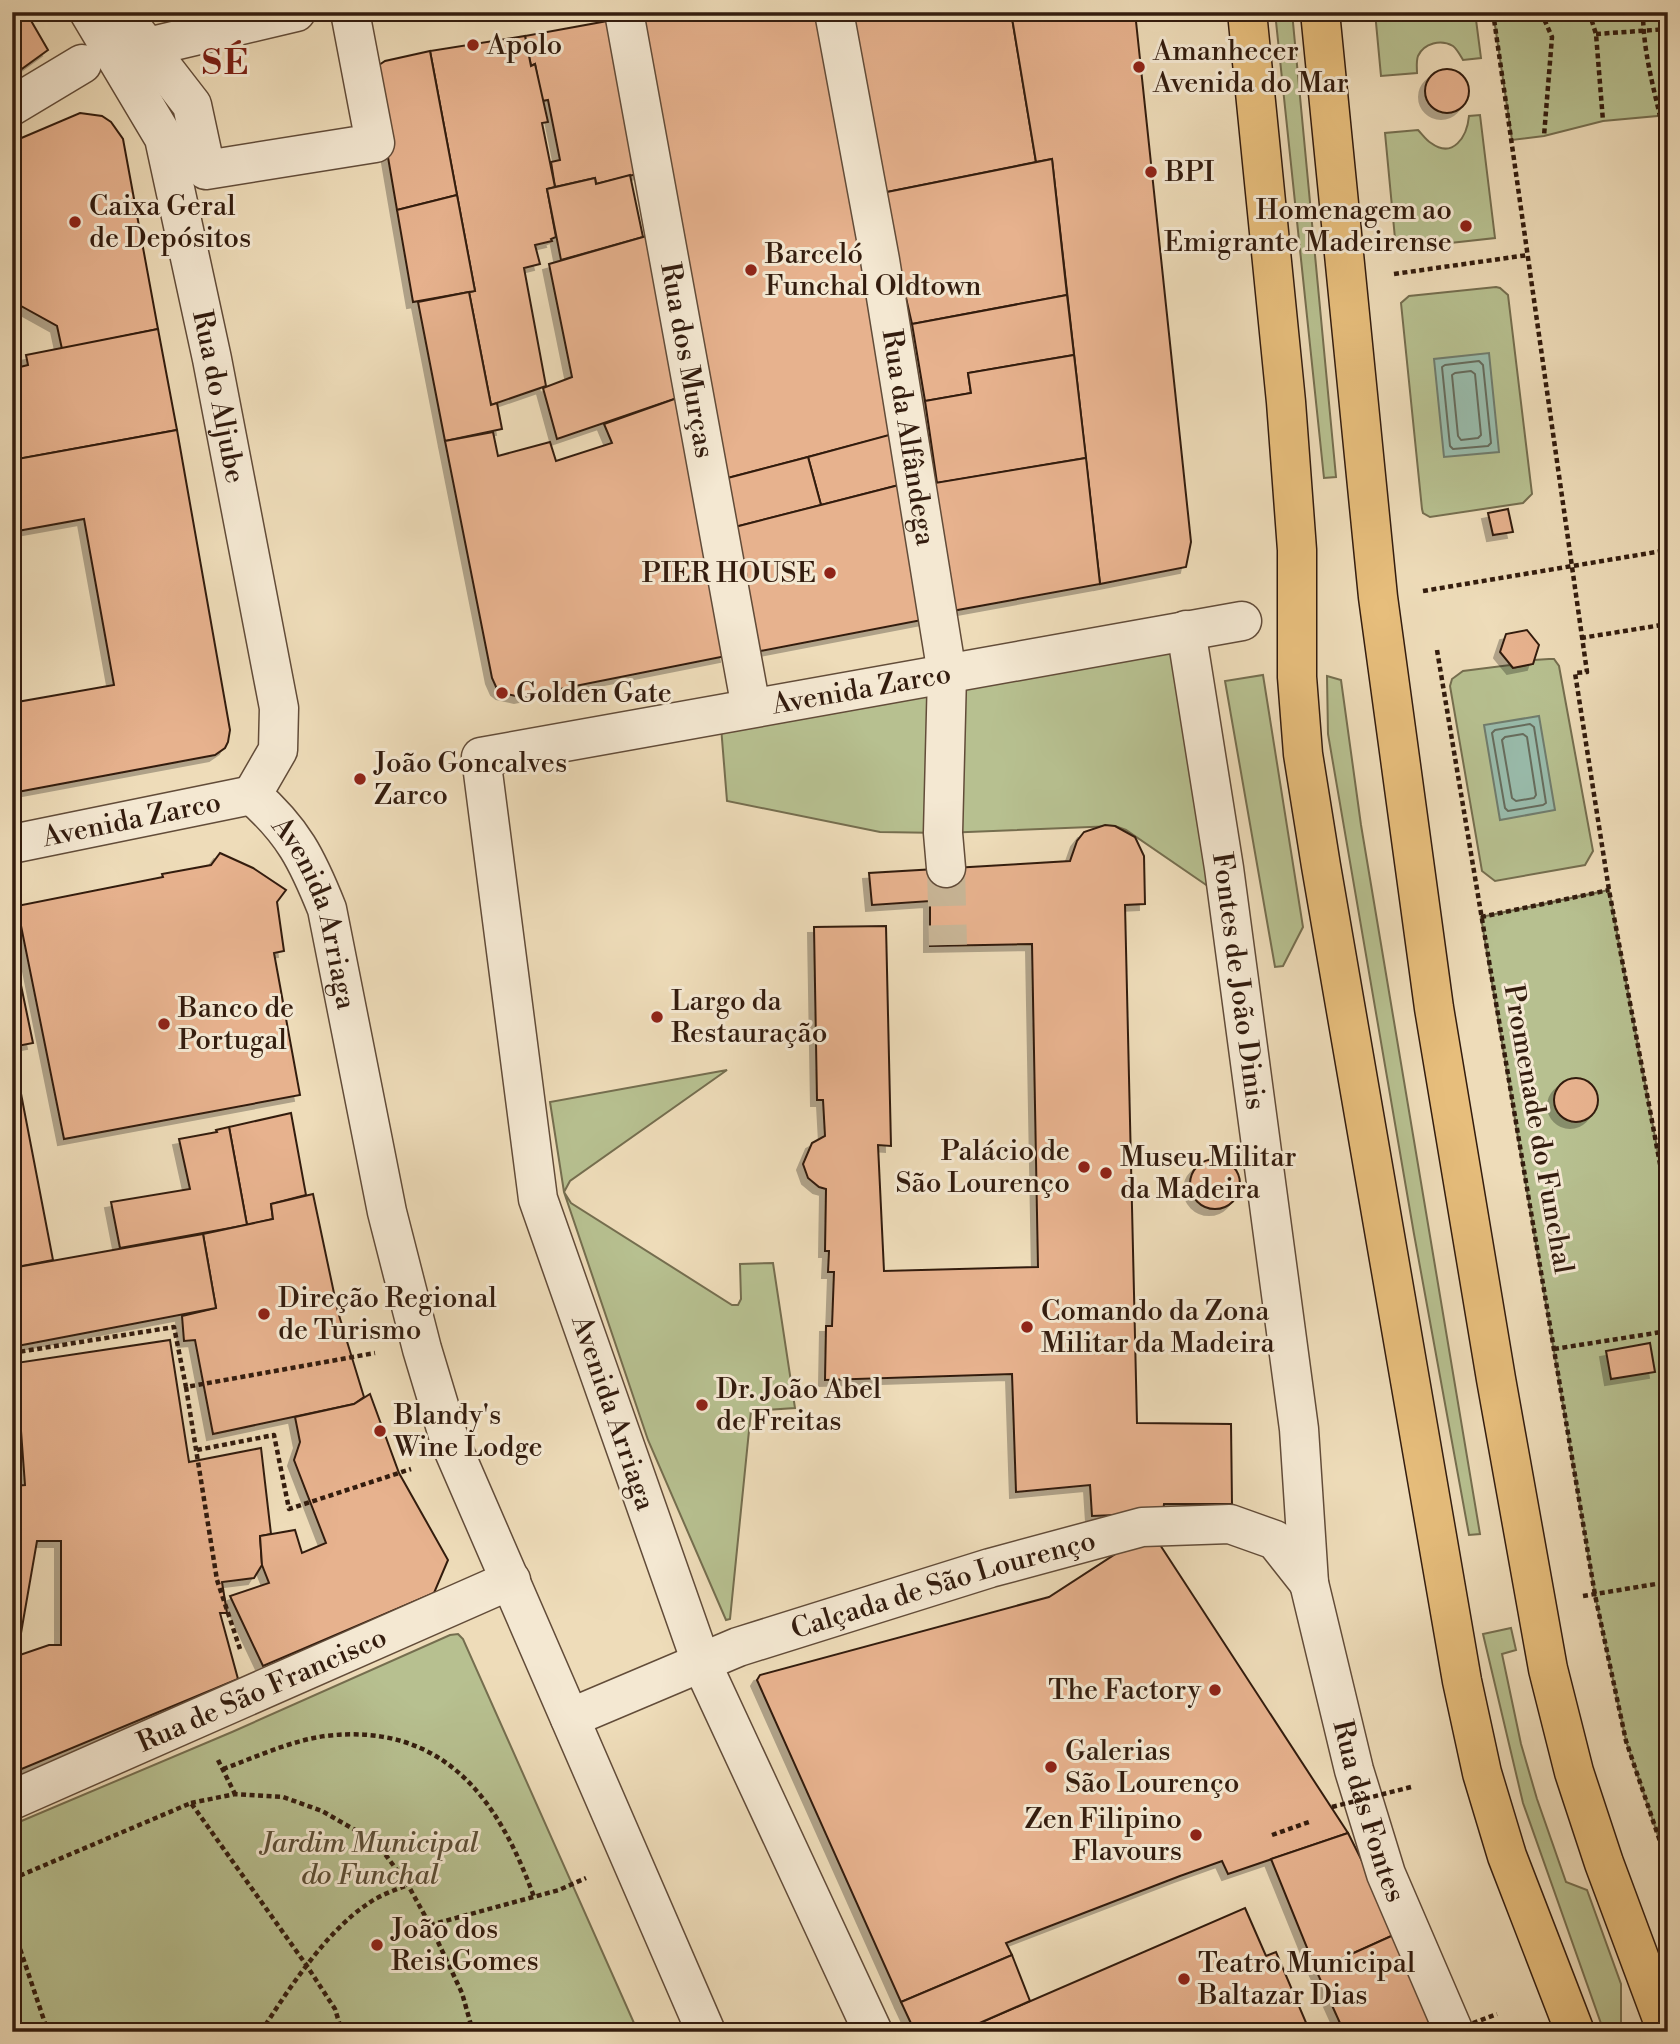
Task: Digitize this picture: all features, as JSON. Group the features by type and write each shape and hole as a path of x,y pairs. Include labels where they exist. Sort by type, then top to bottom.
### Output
{"main road":[{"path":"1247,12 1287,416 1297,550 1297,677 1303,754 1321,866 1461,1681 1482,1773 1507,1856 1575,2032"},
{"path":"1320,12 1378,597 1434,1008 1496,1379 1548,1669 1574,1772 1604,1863 1667,2032"}],"street":[{"name":"Rua do Aljube","path":"89,12 164,138 212,359 279,708 278,750 252,795"},
{"path":"120,12 192,105 206,170 375,143 351,12"},
{"path":"148,47 251,18 296,12"},
{"name":"Rua dos Murças","path":"624,12 751,708"},
{"name":"Rua da Alfândega","path":"834,12 880,260 947,674 943,833 946,868"},
{"path":"12,106 82,64"},
{"name":"Avenida Zarco","path":"481,757 1242,621"},
{"name":"Fontes de João Dinis","path":"1186,630 1224,868 1299,1429 1309,1583"},
{"name":"Avenida Arriaga","path":"481,757 538,1199 701,1662 873,2032"},
{"name":"Avenida Zarco","path":"12,844 252,795"},
{"name":"Avenida Arriaga","path":"252,795 292,837 311,867 327,909 387,1212 422,1349 450,1442 706,2032"},
{"name":"Calçada de São Lourenço","path":"570,1718 737,1647 976,1572 1142,1527 1230,1524 1275,1540 1309,1583"},
{"name":"Rua de São Francisco","path":"12,1800 511,1580"},
{"name":"Rua das Fontes","path":"1309,1583 1354,1770 1386,1874 1451,2032"}],"path":[{"path":"1493,12 1587,672 1575,673 1609,890 1668,1207"},
{"path":"1541,12 1552,37 1544,136"},
{"path":"1589,12 1596,34 1603,121"},
{"path":"1643,12 1650,73 1660,116"},
{"path":"1596,34 1668,29"},
{"path":"1390,275 1528,255"},
{"path":"1418,591 1668,550"},
{"path":"1425,577 1430,603"},
{"path":"1581,638 1668,624"},
{"name":"Promenade do Funchal","path":"1436,640 1595,1595 1626,1741 1668,1866"},
{"path":"1481,917 1609,890"},
{"path":"12,1353 174,1327 197,1450 216,1580 256,1692"},
{"path":"1554,1349 1668,1331"},
{"path":"186,1387 379,1352"},
{"path":"197,1450 274,1435 289,1509 421,1465"},
{"path":"1575,1598 1668,1582"},
{"path":"235,1794 223,1769 286,1746 324,1737 356,1735 383,1737 414,1744 438,1756 464,1777 486,1803 507,1833 534,1897"},
{"path":"1332,1807 1411,1787"},
{"path":"12,1879 191,1803 235,1794 283,1797 322,1811 376,1842 408,1885 429,1925 462,1993 473,2032"},
{"path":"191,1803 307,1966 335,2009 342,2032"},
{"path":"1272,1835 1309,1822"},
{"path":"429,1925 559,1890 587,1878"},
{"path":"261,2032 307,1966 342,1925 369,1902 408,1885"},
{"path":"12,1925 48,2032"},
{"path":"1451,2032 1497,2014"}],"green space":[{"path":"1275,12 1292,12 1336,477 1324,478"},
{"path":"1375,12 1475,12 1481,58 1463,60 1453,46 1433,44 1424,48 1418,56 1417,73 1381,76"},
{"path":"1493,12 1668,12 1668,115 1603,121 1544,136 1512,140"},
{"path":"1480,115 1495,238 1396,249 1385,133 1418,130 1439,147 1452,147 1462,138 1469,116"},
{"path":"1496,287 1508,295 1532,494 1523,503 1430,517 1423,513 1422,509 1401,303 1409,296"},
{"path":"1186,630 1215,891 1126,830 1115,826 943,833 880,832 727,801 720,714"},
{"path":"1554,659 1559,666 1593,851 1585,865 1495,881 1482,871 1450,686 1452,679 1463,671 1510,665 1513,668 1533,664 1534,660"},
{"path":"1263,675 1303,927 1283,966 1275,967 1225,681"},
{"path":"1327,676 1341,680 1361,825 1480,1534 1469,1535 1414,1234 1328,734"},
{"path":"1609,890 1668,1207 1668,1865 1626,1741 1595,1595 1481,917"},
{"path":"727,1070 570,1181 564,1192 550,1102"},
{"path":"564,1192 571,1203 732,1305 738,1305 741,1299 740,1264 773,1263 795,1408 751,1411 730,1619 726,1620 648,1440"},
{"path":"1511,1628 1516,1650 1502,1654 1521,1744 1566,1882 1587,1890 1621,1984 1621,2032 1604,2032 1523,1803 1483,1634"},
{"name":"Jardim Municipal do Funchal","path":"458,1634 463,1639 638,2032 12,2032 12,1825 232,1732 450,1635"}],"water":[{"path":"1489,353 1499,452 1444,457 1434,359"},
{"path":"1539,716 1555,810 1500,820 1484,725"}],"building":[{"path":"12,12 26,12 48,50 12,76"},
{"path":"632,12 821,12 895,434 720,480"},
{"path":"849,12 1011,12 1036,162 882,193"},
{"path":"1011,12 1135,12 1191,542 1186,567 1100,584 1052,159 1036,162"},
{"path":"613,20 641,173 596,184 595,178 555,187 551,162 560,160 548,100 542,101 535,64 531,66 525,36"},
{"path":"525,36 531,66 535,64 548,122 542,123 555,187 547,189 556,237 551,239 552,241 535,245 540,264 524,268 546,386 491,405 469,292 475,291 430,51"},
{"path":"430,51 457,195 397,210 375,81 379,65 385,61"},
{"path":"1447,69 1462,76 1469,91 1462,106 1447,113 1432,106 1425,91 1432,76"},
{"name":"Caixa Geral de Depósitos","path":"80,113 102,116 111,122 123,139 158,329 62,349 57,326 12,301 12,142"},
{"path":"1052,159 1067,295 912,324 882,193"},
{"path":"630,175 643,237 561,260 547,189 595,178 596,184"},
{"path":"457,195 475,291 413,302 397,210"},
{"path":"650,235 680,397 557,439 543,388 572,377 549,264"},
{"path":"469,292 491,405 497,403 502,429 445,441 418,302"},
{"path":"1067,295 1074,355 968,373 971,393 925,401 912,324"},
{"path":"158,329 177,430 12,460 12,369 28,365 26,355"},
{"path":"1074,355 1086,458 937,483 925,401 971,393 968,373"},
{"path":"680,397 726,656 520,697 502,693 492,678 445,441 493,432 498,456 550,442 556,461 612,443 604,424"},
{"path":"177,430 230,730 228,742 225,748 215,755 12,793 12,676 17,702 114,685 84,519 12,532 12,460"},
{"path":"889,435 899,485 821,505 808,457"},
{"path":"808,457 821,505 731,528 720,480"},
{"path":"1086,458 1100,584 952,611 929,484"},
{"name":"PIER HOUSE","path":"899,485 927,619 755,652 731,528"},
{"path":"1508,509 1513,532 1493,535 1488,513"},
{"path":"1527,630 1539,645 1533,664 1513,668 1500,652 1506,634"},
{"name":"Palácio de São Lourenço","path":"1105,825 1115,826 1135,837 1144,856 1145,904 1125,905 1137,1423 1231,1424 1232,1504 1164,1504 1163,1513 1092,1516 1090,1485 1016,1492 1012,1374 825,1380 826,1326 832,1326 834,1272 828,1272 829,1251 825,1251 826,1189 808,1178 803,1164 812,1143 825,1136 823,1100 817,1100 814,927 886,926 891,1146 878,1145 884,1271 1038,1267 1032,944 930,946 930,901 872,905 869,873 1070,861 1077,841 1084,832"},
{"name":"Banco de Portugal","path":"220,853 253,868 286,890 277,902 284,951 274,953 300,1095 64,1139 17,906 211,865"},
{"path":"12,942 33,1043 12,1047"},
{"path":"12,1047 53,1260 12,1268"},
{"path":"1576,1078 1591,1085 1598,1100 1591,1115 1576,1122 1561,1115 1554,1100 1561,1085"},
{"path":"291,1113 306,1195 271,1204 273,1219 247,1225 229,1127"},
{"path":"229,1127 247,1225 120,1248 111,1202 190,1189 179,1139"},
{"path":"1215,1159 1233,1166 1240,1184 1233,1202 1215,1209 1197,1202 1190,1184 1197,1166"},
{"name":"Direção Regional de Turismo","path":"313,1194 338,1312 364,1397 354,1404 213,1434 195,1340 184,1341 182,1316 216,1308 203,1234 273,1219 271,1204"},
{"path":"203,1234 216,1308 12,1347 12,1268"},
{"path":"170,1340 189,1462 261,1448 271,1534 260,1536 262,1565 254,1578 222,1582 227,1613 220,1613 238,1679 12,1773 12,1486 25,1485 16,1363","holes":["37,1541 61,1541 61,1645 49,1645 17,1656"]},
{"path":"1650,1343 1655,1372 1611,1379 1606,1351"},
{"path":"370,1394 399,1473 448,1560 434,1593 263,1666 230,1596 269,1583 262,1565 260,1536 295,1530 302,1553 326,1543 294,1460 300,1442 295,1417 354,1404"},
{"name":"Galerias São Lourenço","path":"1151,1531 1348,1833 1228,1874 1222,1861 1180,1876 1006,1943 1012,1955 901,2002 757,1680 760,1675 1049,1597"},
{"path":"1348,1833 1398,1933 1316,1970 1271,1859"},
{"name":"Teatro Municipal Baltazar Dias","path":"1245,1908 1266,1956 1276,1952 1310,2032 959,2032"},
{"path":"1398,1933 1442,2020 1417,2032 1344,2032 1316,1970"},
{"path":"1012,1955 1030,2001 959,2032 915,2032 901,2002"}],"tunnel":[{"path":"946,868 948,945"}],"place":[{"name":"Apolo","path":"473,45"},
{"name":"Amanhecer Avenida do Mar","path":"1139,67"},
{"name":"BPI","path":"1151,172"},
{"name":"Caixa Geral de Depósitos","path":"75,222"},
{"name":"Homenagem ao Emigrante Madeirense","path":"1466,226"},
{"name":"Barceló Funchal Oldtown","path":"751,270"},
{"name":"PIER HOUSE","path":"830,573"},
{"name":"Golden Gate","path":"502,693"},
{"name":"João Goncalves Zarco","path":"360,779"},
{"name":"Largo da Restauração","path":"657,1017"},
{"name":"Banco de Portugal","path":"164,1024"},
{"name":"Palácio de São Lourenço","path":"1084,1167"},
{"name":"Museu Militar da Madeira","path":"1106,1173"},
{"name":"Direção Regional de Turismo","path":"264,1314"},
{"name":"Comando da Zona Militar da Madeira","path":"1027,1327"},
{"name":"Dr. João Abel de Freitas","path":"702,1405"},
{"name":"Blandy's Wine Lodge","path":"380,1431"},
{"name":"The Factory","path":"1215,1690"},
{"name":"Galerias São Lourenço","path":"1051,1767"},
{"name":"Zen Filipino Flavours","path":"1196,1835"},
{"name":"João dos Reis Gomes","path":"377,1945"},
{"name":"Teatro Municipal Baltazar Dias","path":"1184,1979"}],"district":[{"name":"SÉ","path":"226,63"}]}
